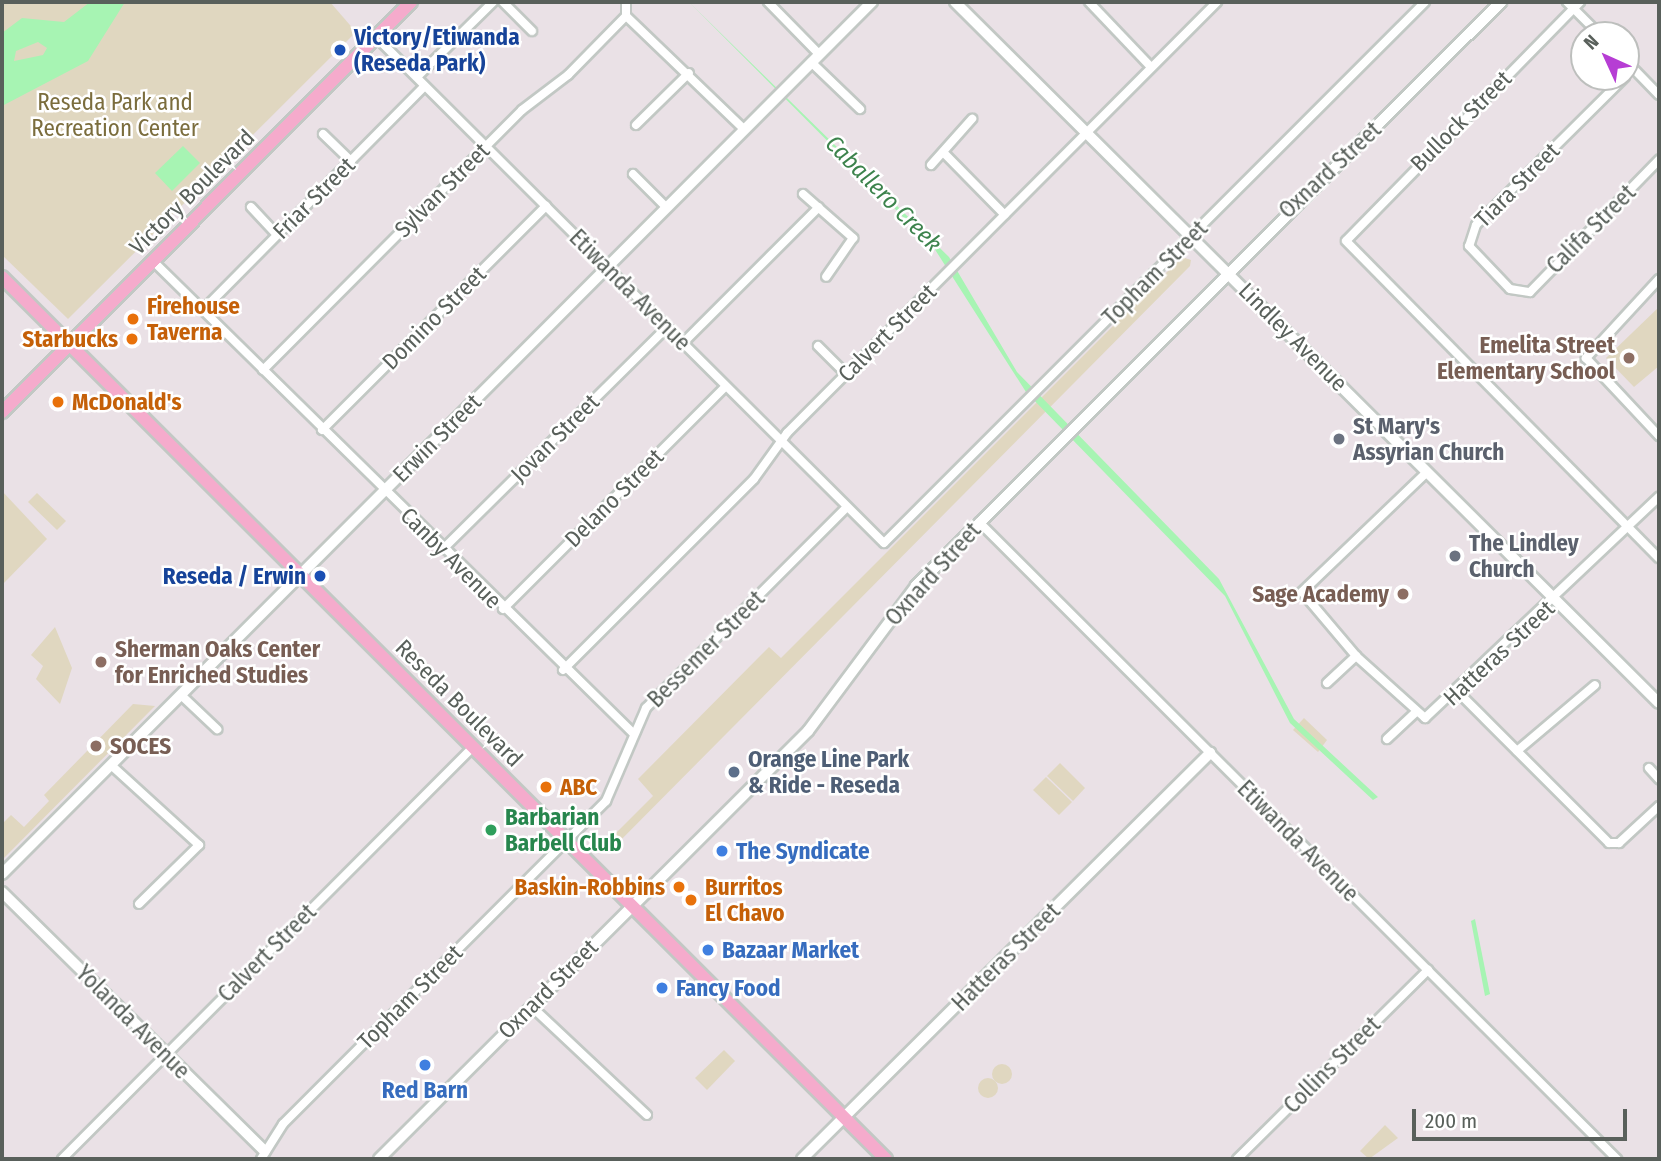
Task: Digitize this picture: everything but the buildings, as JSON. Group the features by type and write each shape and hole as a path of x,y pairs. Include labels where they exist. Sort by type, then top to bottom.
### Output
{"main road":[{"name":"Victory Boulevard","path":"2,412 411,2"},
{"name":"Erwin Street","path":"2,874 872,2"},
{"name":"Lindley Avenue","path":"955,2 1659,703"},
{"name":"Oxnard Street","path":"379,1159 808,731 904,600 979,522 1227,271 1501,2"},
{"name":"Reseda Boulevard","path":"2,277 886,1159"},
{"name":"Hatteras Street","path":"802,1159 1210,753"},
{"name":"Yolanda Avenue","path":"2,892 166,1054 263,1155"}],"street":[{"path":"417,77 493,2"},
{"path":"503,2 531,31"},
{"path":"626,2 626,16 689,73 744,129"},
{"path":"768,2 860,109"},
{"path":"1089,2 1151,67"},
{"name":"Calvert Street","path":"563,670 754,479 781,440 1217,2"},
{"name":"Topham Street","path":"884,543 1425,2"},
{"path":"1573,4 1588,21"},
{"name":"Bullock Street","path":"1573,4 1346,241 1629,528"},
{"name":"Sylvan Street","path":"262,370 486,146 626,16"},
{"name":"Etiwanda Avenue","path":"376,37 884,543"},
{"path":"636,125 689,73"},
{"path":"1640,76 1659,95"},
{"name":"Friar Street","path":"203,310 425,86"},
{"name":"Tiara Street","path":"1521,295 1473,251 1470,233 1610,91"},
{"path":"931,165 972,119"},
{"path":"323,134 351,162"},
{"path":"943,152 1005,215"},
{"name":"Califa Street","path":"1521,295 1659,160"},
{"path":"633,174 666,207"},
{"path":"803,194 853,238 826,277"},
{"name":"Domino Street","path":"323,430 546,206"},
{"path":"683,343 819,207"},
{"path":"251,208 277,235"},
{"name":"Canby Avenue","path":"153,261 563,670 633,733"},
{"path":"1659,279 1586,358 1659,436"},
{"name":"Jovan Street","path":"443,550 667,327"},
{"path":"818,346 846,374"},
{"name":"Delano Street","path":"503,610 726,386"},
{"path":"1416,712 1356,656 1303,592 1427,472"},
{"name":"Hatteras Street","path":"1387,739 1416,712 1427,718 1556,600 1659,497"},
{"name":"Bessemer Street","path":"568,841 616,787 633,733 646,708 847,507"},
{"name":"Etiwanda Avenue","path":"979,522 1617,1159"},
{"path":"1629,528 1659,558"},
{"path":"1327,682 1356,656"},
{"path":"1517,751 1595,685"},
{"path":"1457,691 1612,844 1659,806"},
{"path":"181,695 217,729"},
{"name":"Calvert Street","path":"62,1159 473,747"},
{"path":"111,765 199,845 139,904"},
{"path":"1649,768 1659,779"},
{"name":"Topham Street","path":"263,1155 283,1124 568,841"},
{"name":"Collins Street","path":"1237,1159 1428,970"},
{"path":"531,1006 646,1115"}],"green space":[{"name":"Reseda Park and Recreation Center","path":"2,2 330,2 356,32 68,319 2,255"},
{"path":"1182,257 1191,260 1190,266 610,851 599,850 653,796 638,779 769,647 781,658"},
{"path":"1659,307 1659,366 1634,387 1606,358"},
{"path":"2,491 47,539 2,585"},
{"path":"37,493 66,521 57,530 28,502"},
{"path":"55,627 72,668 60,704 36,679 43,666 31,655"},
{"path":"133,704 155,706 2,860 2,824 11,815 24,827 49,801 44,795"},
{"path":"1304,718 1327,740 1318,752 1293,730"},
{"path":"1060,763 1085,788 1073,801 1047,776"},
{"path":"1046,777 1072,802 1059,815 1033,790"},
{"path":"724,1050 735,1061 707,1090 695,1078"},
{"path":"1002,1064 1009,1067 1012,1074 1009,1081 1002,1084 995,1081 992,1074 995,1067"},
{"path":"988,1078 995,1081 998,1088 995,1095 988,1098 981,1095 978,1088 981,1081"},
{"path":"1385,1125 1398,1138 1369,1159 1360,1151"}],"water":[{"path":"90,2 125,2 88,61 2,106 2,33 22,18 64,22","holes":["38,42 47,48 43,55 14,61 16,51"]},
{"name":"Caballero Creek","path":"689,2 949,257 1017,372 1219,579 1294,719 1378,797 1373,800 1290,723 1225,596 1026,392 934,248"},
{"path":"183,146 200,163 172,191 155,173"},
{"path":"1475,919 1490,994 1485,996 1471,921"}],"place":[{"name":"Victory/Etiwanda (Reseda Park)","path":"340,50"},
{"name":"Firehouse Taverna","path":"133,319"},
{"name":"Starbucks","path":"132,339"},
{"name":"Emelita Street Elementary School","path":"1629,358"},
{"name":"McDonald's","path":"58,402"},
{"name":"St Mary's Assyrian Church","path":"1339,439"},
{"name":"The Lindley Church","path":"1455,556"},
{"name":"Reseda / Erwin","path":"320,576"},
{"name":"Sage Academy","path":"1403,594"},
{"name":"Sherman Oaks Center for Enriched Studies","path":"101,662"},
{"name":"SOCES","path":"96,746"},
{"name":"Orange Line Park & Ride - Reseda","path":"734,772"},
{"name":"ABC","path":"546,787"},
{"name":"Barbarian Barbell Club","path":"491,830"},
{"name":"The Syndicate","path":"722,851"},
{"name":"Baskin-Robbins","path":"679,887"},
{"name":"Burritos El Chavo","path":"691,900"},
{"name":"Bazaar Market","path":"708,950"},
{"name":"Fancy Food","path":"662,988"},
{"name":"Red Barn","path":"425,1065"}]}
